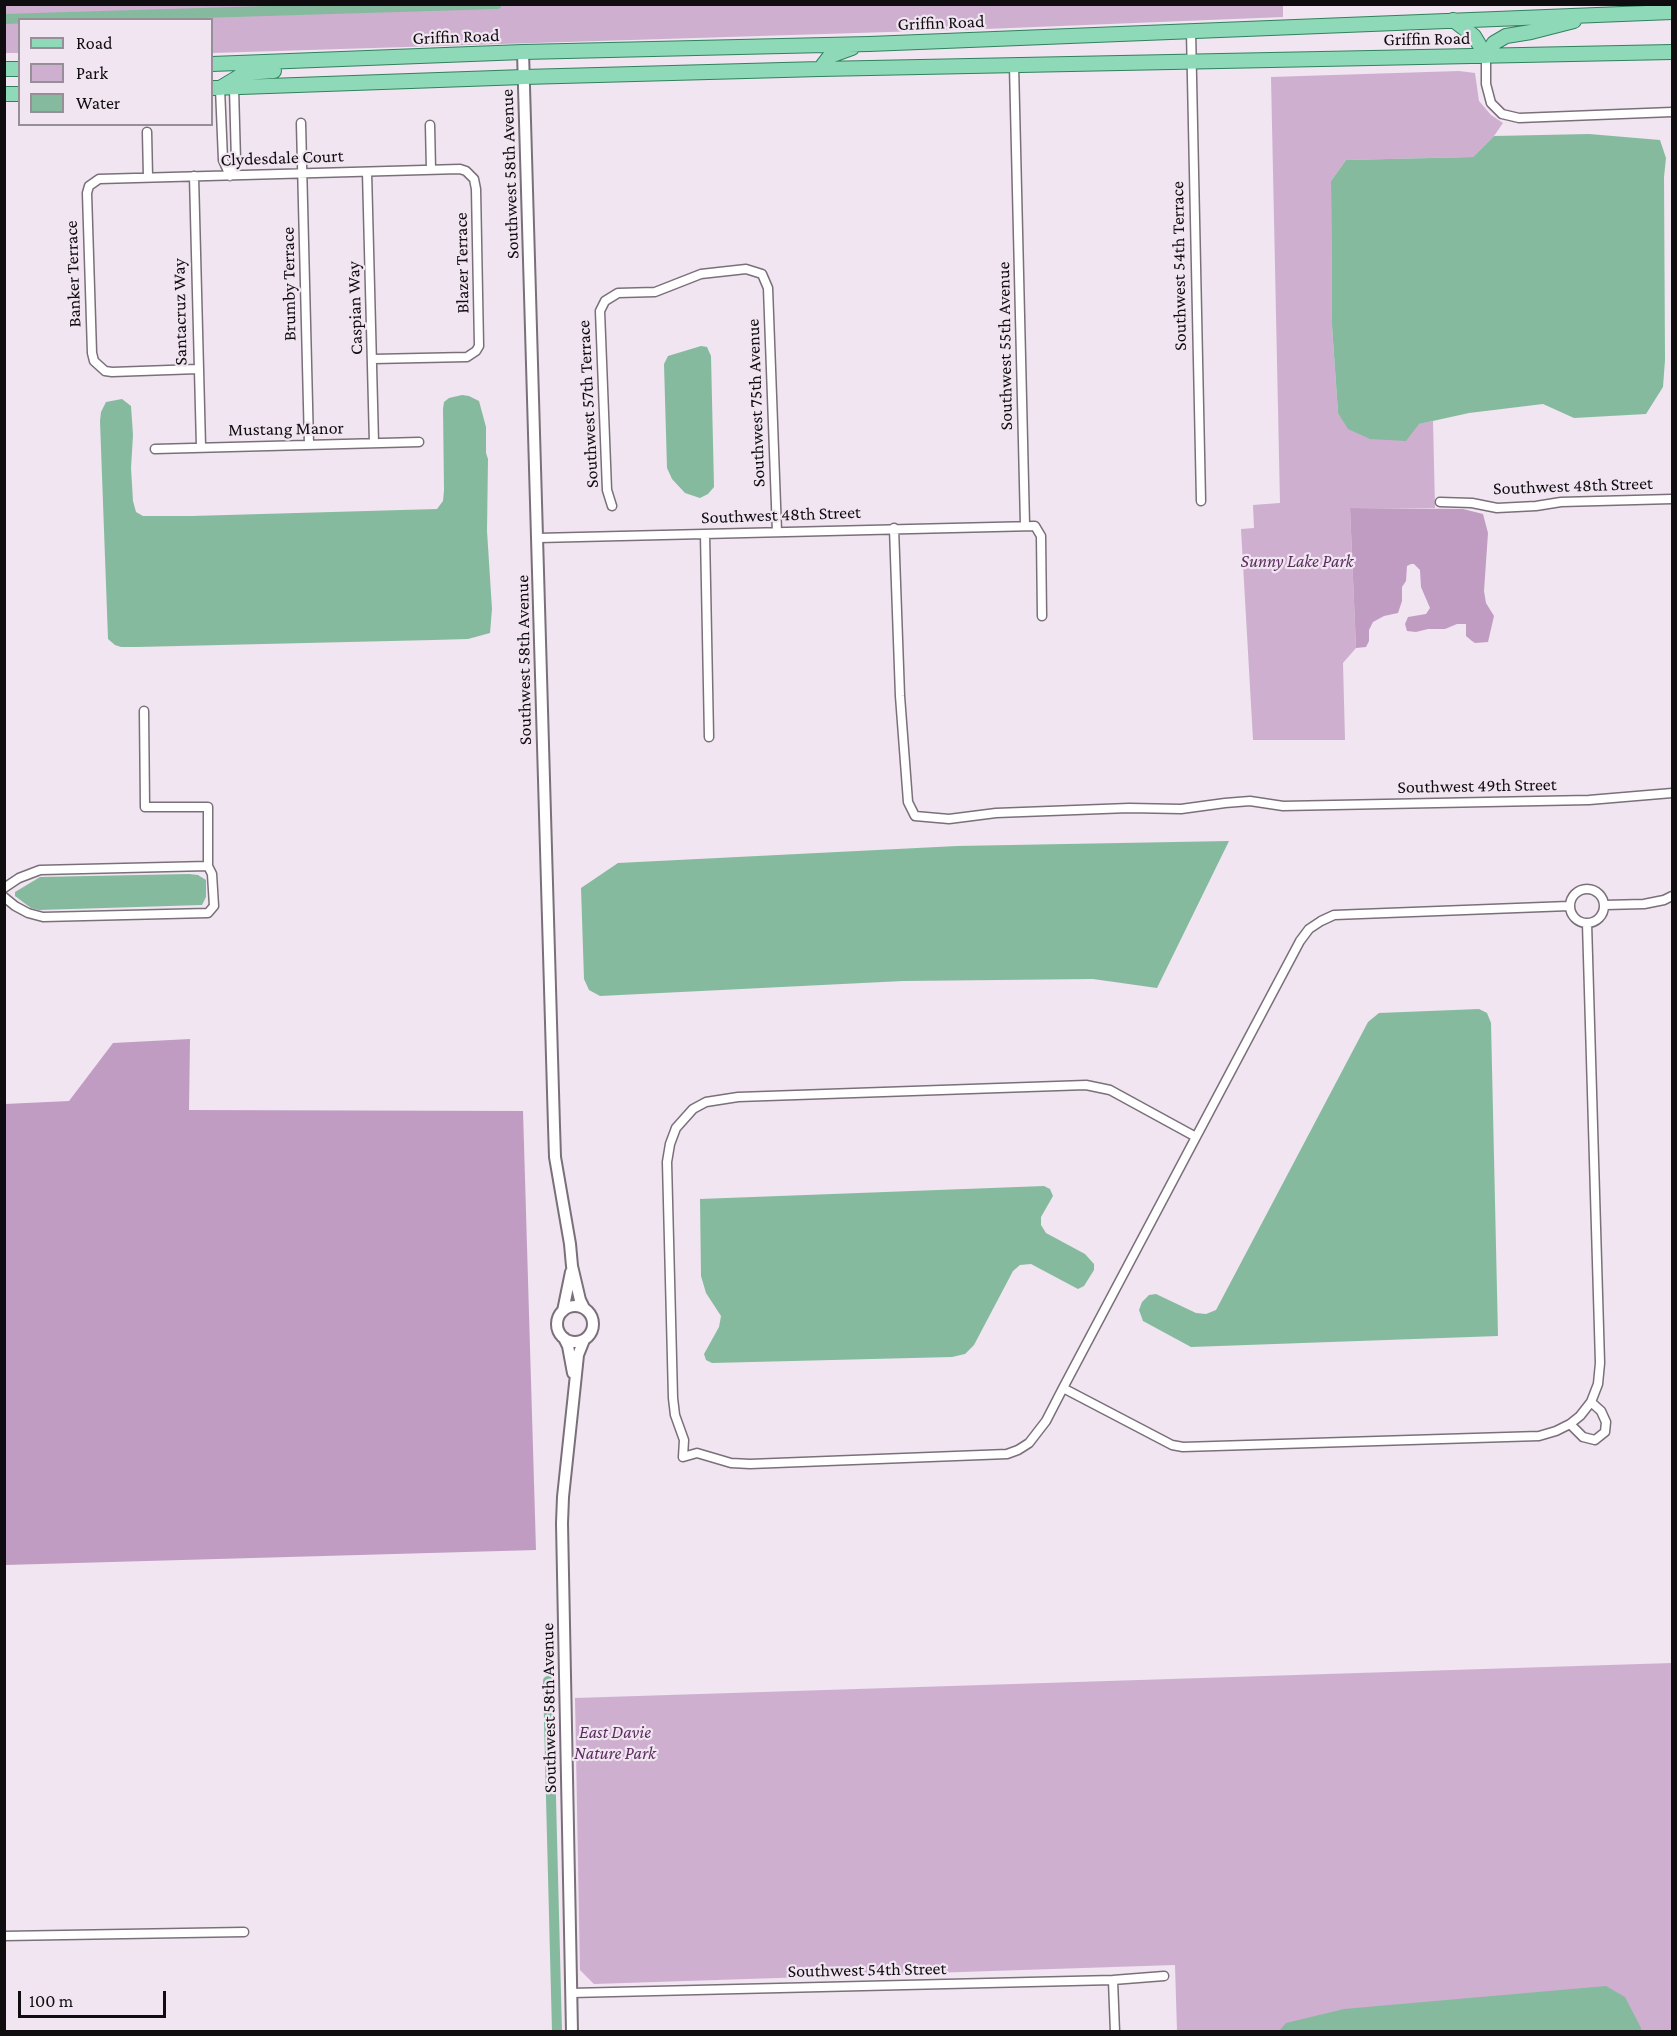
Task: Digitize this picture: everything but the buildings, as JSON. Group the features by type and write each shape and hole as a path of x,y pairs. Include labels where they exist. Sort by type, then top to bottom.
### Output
{"main road":[{"name":"Griffin Road","path":"213,64 523,52 869,44 1672,12"},
{"path":"1454,20 1474,36 1486,56 1494,43 1506,36 1602,15"},
{"path":"820,69 830,56 869,44"},
{"path":"776,70 795,63 801,58 805,45"},
{"name":"Griffin Road","path":"222,88 776,70 1672,52"},
{"path":"222,88 245,73 347,68 352,60"}],"street":[{"name":"Southwest 54th Terrace","path":"1191,31 1201,501"},
{"name":"Southwest 58th Avenue","path":"523,52 555,1157 572,1266 584,1308"},
{"path":"1486,56 1485,84 1491,103 1502,114 1519,118 1672,112"},
{"name":"Southwest 55th Avenue","path":"1014,65 1025,525"},
{"path":"222,88 223,160 230,176"},
{"path":"222,88 236,160 230,176"},
{"name":"Brumby Terrace","path":"300,123 309,445"},
{"path":"430,125 431,170"},
{"path":"147,132 148,177"},
{"name":"Clydesdale Court","path":"94,182 107,177 460,169 471,174"},
{"name":"Caspian Way","path":"367,172 374,443"},
{"name":"Blazer Terrace","path":"373,359 467,357 477,351 480,332 477,189 471,174"},
{"name":"Santacruz Way","path":"194,176 201,447"},
{"name":"Banker Terrace","path":"94,182 89,186 87,193 94,361 105,371 112,372 198,369"},
{"name":"Southwest 57th Terrace","path":"612,506 607,490 600,311 605,302 618,293 654,292 701,274 746,269 762,274"},
{"name":"Southwest 75th Avenue","path":"762,274 768,288 777,532"},
{"name":"Mustang Manor","path":"155,448 418,442"},
{"name":"Southwest 48th Street","path":"1440,502 1472,503 1497,508 1561,502 1672,499"},
{"path":"1025,525 1035,525 1041,536 1042,616"},
{"name":"Southwest 48th Street","path":"538,538 1025,525"},
{"name":"Southwest 49th Street","path":"894,528 900,696 908,802 915,816 949,819 996,813 1130,808 1182,809 1225,802 1250,801 1282,806 1589,800 1672,793"},
{"path":"705,534 709,737"},
{"path":"4,897 28,913 44,917 208,913 214,906 212,874 208,866 208,807 145,807 144,711"},
{"path":"4,888 19,878 40,870 208,866"},
{"path":"1586,888 1599,893 1605,905 1600,918 1587,923 1577,920 1569,906 1574,894 1586,888"},
{"path":"1605,905 1644,904 1672,896"},
{"path":"1196,1137 1110,1090 1086,1085 721,1099 706,1102 693,1109 676,1128 667,1162 673,1398 675,1415 684,1440 683,1457 697,1453 731,1463 750,1464 1007,1454 1018,1450 1038,1433 1063,1388 1300,941 1309,929 1334,915 1569,906"},
{"path":"1063,1388 1172,1444 1183,1447 1539,1436 1570,1424 1592,1402 1598,1384 1600,1363 1587,923"},
{"name":"Southwest 58th Avenue","path":"563,1311 572,1266"},
{"path":"569,1307 584,1308 591,1315 593,1324 591,1333 584,1340 570,1341 564,1338 560,1334 557,1322 563,1311 569,1307"},
{"name":"Southwest 58th Avenue","path":"564,1338 575,1383"},
{"name":"Southwest 58th Avenue","path":"572,2031 562,1523 578,1355 584,1340"},
{"path":"1570,1424 1584,1437 1595,1440 1605,1432 1606,1422 1601,1411 1592,1402"},
{"path":"4,1936 244,1932"},
{"name":"Southwest 54th Street","path":"571,1993 1113,1980 1164,1976"},
{"path":"1113,1980 1115,2031"}],"green space":[{"path":"5,4 1283,5 1283,17 985,29 213,53 213,18 18,18 18,53 4,53"},
{"name":"Sunny Lake Park","path":"1459,71 1475,73 1479,101 1491,115 1503,123 1494,136 1473,157 1346,160 1331,181 1332,326 1338,413 1418,424 1433,421 1435,508 1350,508 1356,648 1343,663 1345,740 1253,740 1241,529 1254,528 1253,505 1280,503 1271,77"},
{"name":"East Davie Nature Park","path":"1672,1663 1672,2031 1177,2031 1175,1965 594,1984 580,1970 575,1698"}],"shaded area":[{"path":"1350,508 1463,509 1483,514 1488,533 1484,591 1486,603 1494,616 1488,642 1475,643 1472,641 1466,636 1466,624 1457,624 1445,629 1407,631 1405,624 1408,617 1426,614 1430,608 1421,587 1420,570 1411,564 1407,566 1406,581 1402,587 1402,601 1398,613 1384,616 1373,622 1366,647 1356,648"},
{"path":"190,1039 189,1110 523,1111 536,1550 5,1565 5,1104 69,1101 113,1043"}],"water":[{"path":"1589,134 1660,140 1666,158 1663,387 1646,414 1574,418 1543,404 1469,413 1419,424 1406,441 1370,439 1348,429 1338,413 1332,326 1331,181 1346,160 1473,157 1494,136"},
{"path":"701,346 707,347 711,356 714,487 700,498 685,493 672,479 667,468 664,364 668,356"},
{"path":"462,395 479,401 486,427 487,531 492,609 490,633 468,639 137,647 121,647 108,639 100,421 106,402 122,399 131,406 133,435 131,468 136,512 143,516 192,516 437,509 443,501 444,490 444,402 449,398"},
{"path":"1229,841 1157,988 1093,979 903,981 600,996 589,990 584,979 581,888 618,863 957,846"},
{"path":"198,875 206,880 206,897 202,905 39,910 31,908 15,896 15,892 40,877"},
{"path":"1479,1009 1487,1013 1491,1023 1498,1336 1191,1347 1143,1321 1139,1310 1142,1302 1149,1295 1156,1294 1196,1313 1206,1314 1216,1310 1368,1022 1379,1013"},
{"path":"1044,1186 1050,1189 1053,1196 1041,1217 1041,1225 1046,1233 1085,1254 1094,1264 1094,1270 1084,1286 1078,1289 1031,1264 1020,1265 1013,1271 974,1345 965,1354 952,1357 712,1363 706,1360 704,1354 719,1327 721,1316 706,1293 701,1276 700,1199"},
{"path":"1606,1986 1625,1997 1641,2031 1279,2031 1286,2023 1344,2009"}],"waterway":[{"path":"37,18 497,4"},
{"path":"4,19 18,19"},
{"path":"548,1681 557,2032"}]}
